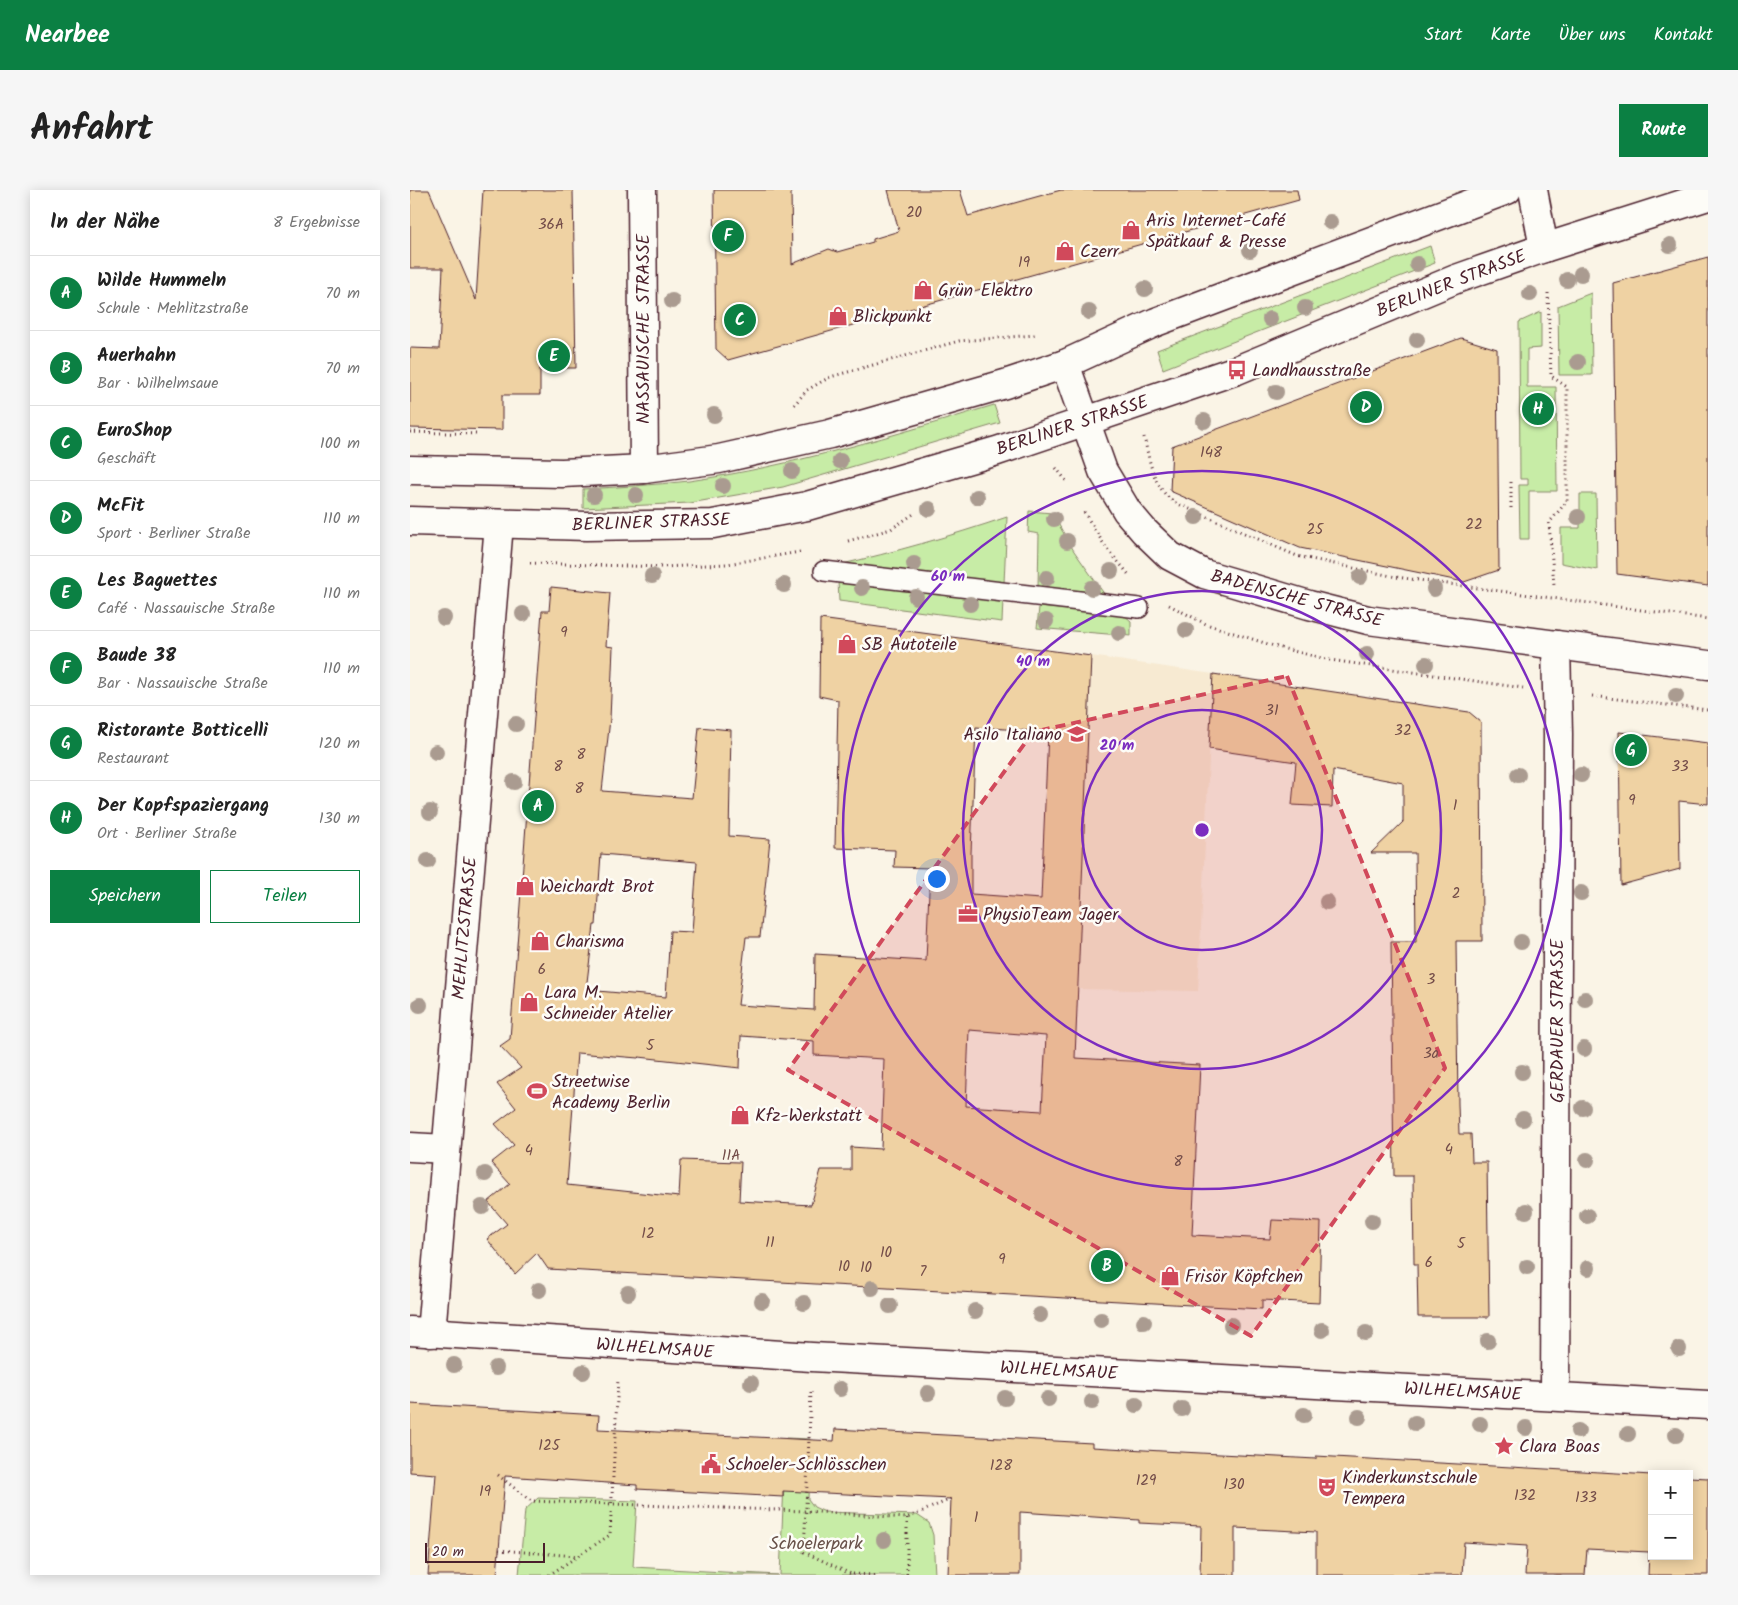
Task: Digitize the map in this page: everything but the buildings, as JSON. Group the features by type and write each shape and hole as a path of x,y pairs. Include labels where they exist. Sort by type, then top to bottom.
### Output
{"street":[{"name":"NASSAUISCHE STRASSE","path":"642,190 644,469"},
{"path":"410,470 562,473 644,469 719,459 830,434 1005,384 1065,364 1156,322 1507,190"},
{"path":"1533,190 1544,248"},
{"name":"BERLINER STRASSE","path":"410,521 586,526 713,524 807,506 997,451 1237,370 1450,281 1544,248 1708,196"},
{"name":"BADENSCHE STRASSE","path":"1065,364 1103,471 1127,511 1144,531 1170,556 1204,574 1368,620 1708,665"},
{"name":"MEHLITZSTRASSE","path":"421,1332 446,1149 499,524"},
{"name":"GERDAUER STRASSE","path":"1555,1396 1558,734 1556,645"},
{"path":"410,1147 446,1149"},
{"name":"WILHELMSAUE","path":"421,1332 812,1357 1708,1405"}],"lane":[{"path":"824,571 1139,608"}],"path":[{"path":"1548,293 1551,376 1567,388 1567,501 1549,523 1554,585"},
{"path":"790,408 808,390 830,377 959,341 1038,335"},
{"path":"1152,467 1166,497 1297,556 1396,576 1708,619"},
{"path":"1510,482 1510,511"},
{"path":"1583,695 1708,710"},
{"path":"549,1575 610,1535 620,1345"},
{"path":"812,1357 804,1552 853,1575 876,1575"},
{"path":"498,1475 531,1500 805,1511 907,1518 951,1499"},
{"path":"907,1518 907,1575"},
{"path":"499,1550 577,1556"}],"highlighted area":[{"path":"1287,676 1445,1068 1251,1336 788,1070 1033,732"}],"shaded area":[{"path":"1091,656 1213,674 1198,991 1078,989"}],"green space":[{"path":"1430,246 1435,263 1163,369 1157,350"},
{"path":"1591,293 1592,375 1559,375 1558,306"},
{"path":"1541,312 1541,348 1527,349 1527,387 1556,387 1557,491 1529,491 1529,539 1520,539 1519,485 1528,485 1528,479 1520,479 1519,322"},
{"path":"994,405 1000,423 783,487 690,503 583,508 583,489 650,485 728,475 805,458 881,438"},
{"path":"1580,494 1596,494 1597,570 1561,563 1561,528 1580,528"},
{"path":"1029,511 1052,513 1074,551 1105,595 1038,587 1039,534 1028,532"},
{"path":"1007,517 1004,583 838,565 881,555"},
{"path":"838,581 1003,600 1002,622 839,601"},
{"path":"1039,607 1124,615 1131,621 1131,636 1037,628"},
{"name":"Schoelerpark","path":"786,1438 810,1439 808,1499 814,1507 825,1512 917,1515 929,1523 933,1535 935,1575 780,1575"},
{"name":"Schoelerpark","path":"538,1498 637,1501 633,1567 778,1575 519,1575 525,1510"}],"place":[{"name":"Aris Internet-Café Spätkauf & Presse","path":"1131,230"},
{"name":"Baude 38","path":"728,236"},
{"name":"Czerr","path":"1065,251"},
{"name":"Grün Elektro","path":"923,290"},
{"name":"Blickpunkt","path":"838,316"},
{"name":"EuroShop","path":"740,320"},
{"name":"Les Baguettes","path":"554,356"},
{"name":"Landhausstraße","path":"1237,370"},
{"name":"McFit","path":"1366,407"},
{"name":"Der Kopfspaziergang","path":"1538,409"},
{"name":"SB Autoteile","path":"847,644"},
{"name":"Asilo Italiano","path":"1077,734"},
{"name":"Ristorante Botticelli","path":"1631,750"},
{"name":"Wilde Hummeln","path":"538,806"},
{"name":"Weichardt Brot","path":"525,886"},
{"name":"PhysioTeam Jager","path":"968,914"},
{"name":"Charisma","path":"540,941"},
{"name":"Lara M. Schneider Atelier","path":"529,1002"},
{"name":"Streetwise Academy Berlin","path":"537,1091"},
{"name":"Kfz-Werkstatt","path":"740,1115"},
{"name":"Auerhahn","path":"1107,1266"},
{"name":"Frisör Köpfchen","path":"1170,1276"},
{"name":"Clara Boas","path":"1504,1446"},
{"name":"Schoeler-Schlösschen","path":"711,1464"},
{"name":"Kinderkunstschule Tempera","path":"1327,1487"}]}
